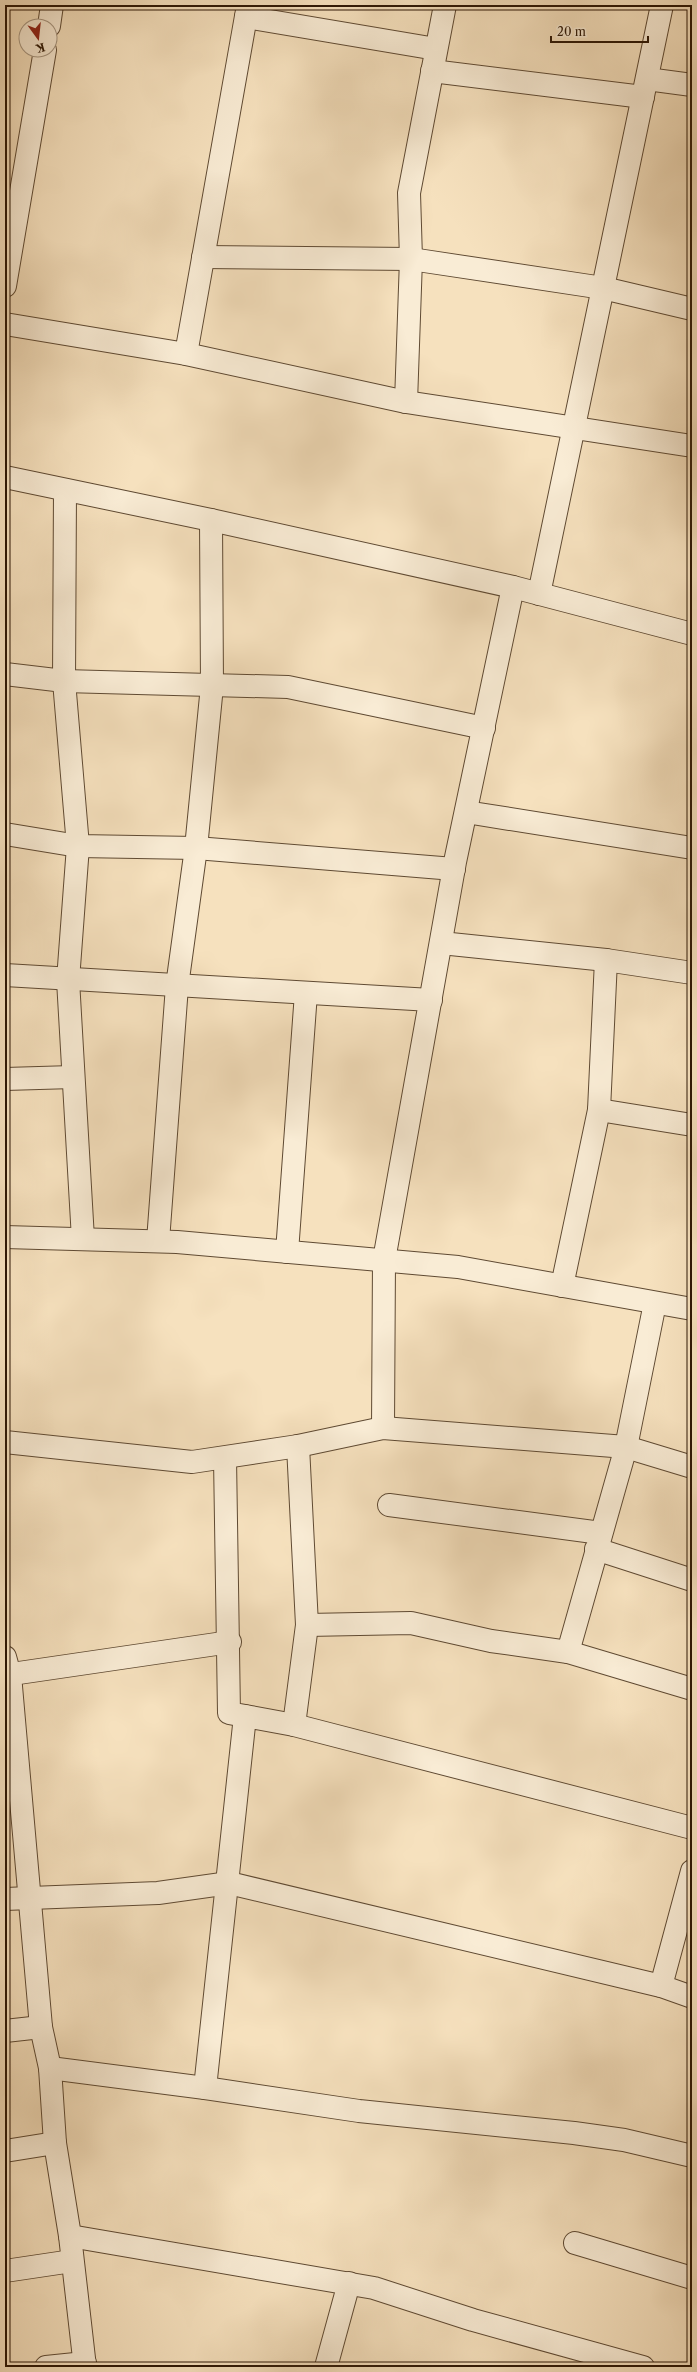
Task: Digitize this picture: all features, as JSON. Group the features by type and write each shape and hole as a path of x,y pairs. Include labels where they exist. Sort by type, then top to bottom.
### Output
{"street":[{"path":"50,18 52,5"},
{"path":"406,402 411,259 409,193 445,5"},
{"path":"539,594 662,5"},
{"path":"186,354 247,11 436,49"},
{"path":"5,286 8,254 44,58"},
{"path":"432,70 645,88 692,85"},
{"path":"203,257 411,259 603,288 692,309"},
{"path":"5,324 186,354 406,402 692,446"},
{"path":"5,477 211,520 513,587 692,634"},
{"path":"65,490 64,681 78,846 68,980 83,1239"},
{"path":"158,1241 177,986 196,848 212,686 211,520"},
{"path":"383,1428 384,1260 454,869 513,587"},
{"path":"5,674 64,681 288,687 484,728"},
{"path":"466,812 692,848"},
{"path":"5,834 78,846 196,848 454,869"},
{"path":"441,943 606,960 692,973"},
{"path":"562,1286 599,1110 606,960"},
{"path":"5,975 68,980 431,1000"},
{"path":"287,1252 306,993"},
{"path":"5,1079 73,1077"},
{"path":"599,1110 692,1125"},
{"path":"5,1237 158,1241 458,1267 692,1309"},
{"path":"568,1652 598,1541 626,1447 655,1302"},
{"path":"5,1442 192,1462 298,1446 383,1428 626,1447 692,1467"},
{"path":"294,1725 307,1625 298,1446"},
{"path":"225,1458 230,1642 229,1713 294,1725 692,1828"},
{"path":"389,1505 598,1541 692,1580"},
{"path":"307,1625 412,1623 491,1641 568,1652 692,1689"},
{"path":"46,2367 85,2365 70,2236 55,2143 50,2068 41,2027 31,1899 7,1669 230,1642"},
{"path":"205,2088 229,1882 245,1716"},
{"path":"661,1986 692,1873"},
{"path":"5,1899 158,1893 229,1882 661,1986 692,1997"},
{"path":"5,2031 41,2027"},
{"path":"50,2068 205,2088 358,2111 624,2140 692,2156"},
{"path":"5,2152 55,2143"},
{"path":"70,2236 374,2288 473,2320 643,2367"},
{"path":"575,2244 692,2278"},
{"path":"5,2271 72,2261"},
{"path":"326,2367 349,2283"}]}
